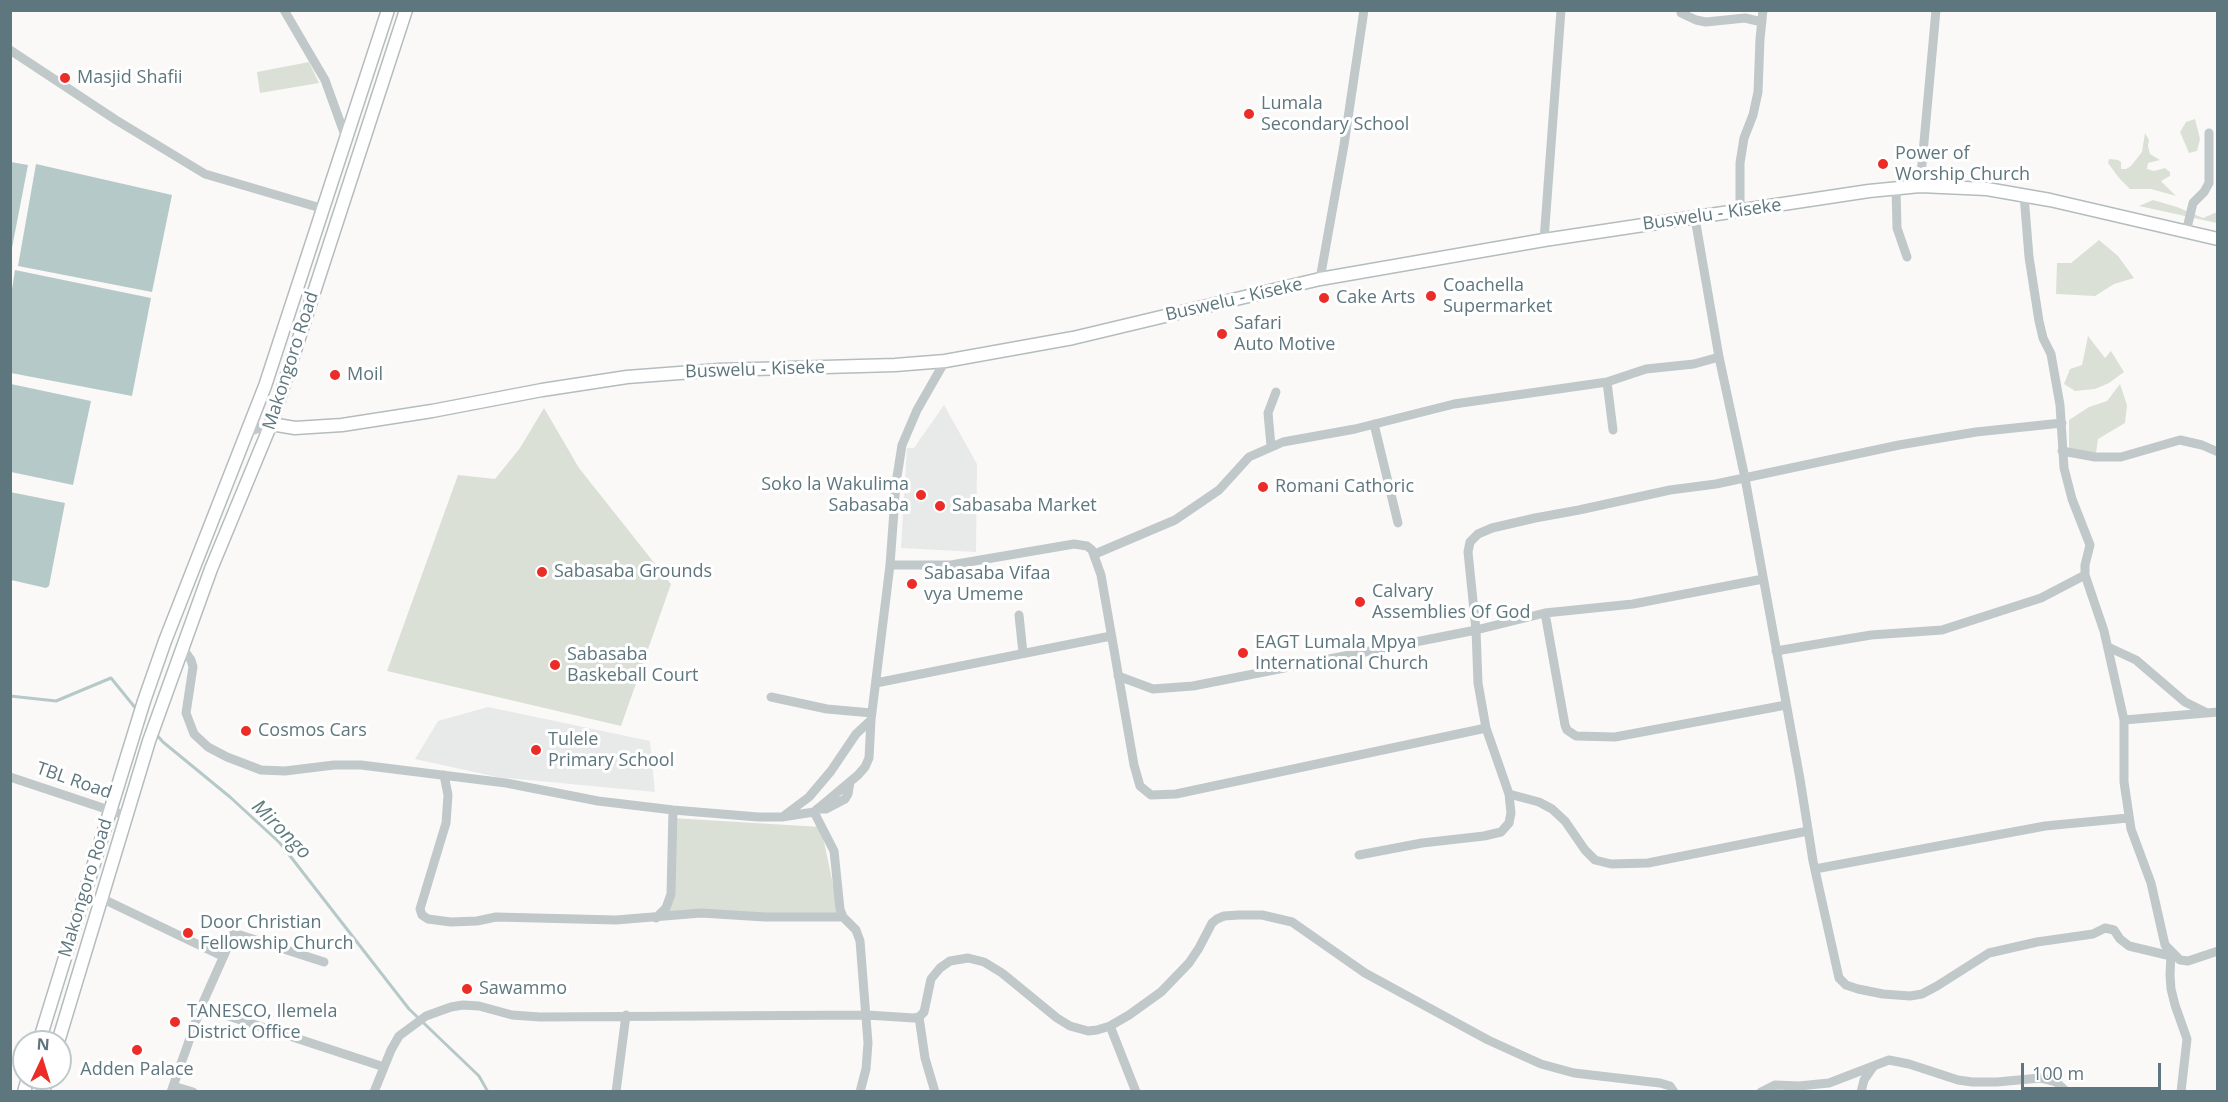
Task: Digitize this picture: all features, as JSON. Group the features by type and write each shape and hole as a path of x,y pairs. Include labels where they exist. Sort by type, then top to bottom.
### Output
{"main road":[{"name":"Makongoro Road","path":"43,1030 144,701 165,641 248,432 347,141 388,10"},
{"name":"Makongoro Road","path":"62,1030 149,741 211,569 271,424 406,10"},
{"name":"Buswelu - Kiseke","path":"271,424 295,428 352,423 627,377 719,370 895,365 945,361 1073,338 1320,279 1544,240 1896,188 1969,187 2024,195 2217,239"}],"street":[{"path":"284,10 325,80 347,141"},
{"path":"1320,279 1344,145 1364,10"},
{"path":"1544,240 1562,10"},
{"path":"1740,211 1740,163 1744,138 1751,122 1758,92 1763,10"},
{"path":"1920,186 1936,10"},
{"path":"1681,13 1706,22 1744,18 1762,22"},
{"path":"10,50 107,114 205,174 324,209"},
{"path":"2186,232 2193,203 2209,183 2209,133"},
{"path":"1896,188 1897,228 1907,257"},
{"path":"2024,195 2026,230 2039,321 2043,338 2051,354 2057,380 2062,423 2062,451 2072,499 2090,544 2085,575 2094,596 2108,647 2124,720 2123,771 2128,818 2134,843 2151,883 2161,935 2171,955 2170,975 2173,997 2187,1039 2181,1092"},
{"path":"1695,218 1719,357 1745,478 1815,869 1839,978 1846,985 1858,989 1903,996 1922,994 1989,953 2037,942 2093,934 2106,928 2114,930 2129,946 2171,955 2180,960 2188,961 2217,951"},
{"path":"1095,554 1174,520 1219,490 1249,457 1271,446 1454,404 1607,382 1646,369 1694,364 1719,357"},
{"path":"182,647 193,667 186,713 194,734 208,747 261,770 285,771 352,765 506,783 598,801 673,810 782,817 816,810 850,783 865,767 869,758 890,565 896,483 902,445 916,410 945,361"},
{"path":"1607,382 1613,430"},
{"path":"1271,446 1268,413 1276,392"},
{"path":"1359,855 1397,847 1501,832 1509,824 1511,813 1509,794 1486,728 1478,683 1469,546 1481,532 1524,520 1670,490 1745,478 1899,445 1976,432 2062,423"},
{"name":"Buswelu - Kiseke","path":"248,432 271,424"},
{"path":"1374,424 1398,524"},
{"path":"2062,451 2095,458 2121,457 2180,440 2202,445 2217,452"},
{"path":"890,565 951,565 1078,544 1089,547 1095,554 1134,765 1140,786 1151,795 1176,795 1268,773 1486,728"},
{"path":"1776,651 1871,635 1942,630 2041,598 2085,575"},
{"path":"1118,676 1153,689 1169,689 1244,677 1545,614 1643,602 1763,579"},
{"path":"1545,614 1565,725 1570,733 1576,736 1615,737 1786,705"},
{"path":"1018,615 1023,653"},
{"path":"876,683 1111,636"},
{"path":"2108,647 2136,660 2186,702 2207,713"},
{"path":"771,697 872,716"},
{"path":"2124,720 2217,712"},
{"path":"782,817 809,797 872,716"},
{"path":"444,775 448,795 446,824 420,909 422,915 428,919 451,922 496,918 572,920 656,918 701,913 765,917 843,917"},
{"name":"TBL Road","path":"10,777 127,816"},
{"path":"1509,794 1539,802 1552,809 1565,821 1585,850 1595,860 1611,864 1648,862 1808,831"},
{"path":"656,918 666,908 671,894 673,810"},
{"path":"816,810 834,851 840,909 843,917 856,930 860,941 868,1042 866,1069 860,1092"},
{"path":"1815,869 2044,826 2128,818"},
{"path":"101,898 222,956"},
{"path":"374,1092 399,1036 426,1016 463,1005 525,1016 867,1015 919,1017 924,1012 931,979 950,961 968,958 984,962 1002,973 1070,1026 1088,1031 1110,1026 1144,1006 1176,978 1199,948 1212,923 1217,919 1224,916 1262,915 1292,922 1365,973 1488,1040 1541,1064 1574,1073 1660,1083 1670,1086 1674,1092"},
{"path":"193,1092 172,1089 201,1007 232,934 235,933 324,962"},
{"path":"201,1007 384,1067"},
{"path":"616,1092 626,1016"},
{"path":"919,1017 925,1058 935,1092"},
{"path":"1110,1026 1136,1092"},
{"path":"1761,1092 1775,1085 1799,1086 1829,1083 1876,1064 1897,1060 1959,1080 1971,1087 2040,1078 2056,1082 2067,1092"},
{"path":"1861,1092 1864,1080 1876,1064"}],"shaded area":[{"path":"309,62 319,83 260,93 257,72"},
{"path":"2195,119 2200,139 2197,151 2189,153 2180,132 2186,122"},
{"path":"2145,133 2149,140 2150,154 2160,160 2148,163 2147,169 2154,171 2165,168 2170,172 2170,176 2161,181 2176,196 2151,189 2130,189 2108,163 2109,159 2118,160 2121,162 2121,169 2131,166 2142,152"},
{"path":"10,162 28,165 11,253"},
{"path":"36,164 172,195 152,292 18,266"},
{"path":"2153,200 2203,218 2217,212 2217,223 2139,206"},
{"path":"2099,240 2118,256 2134,278 2114,284 2095,296 2056,294 2057,263 2071,263"},
{"path":"15,270 151,298 132,396 11,373 11,296"},
{"path":"2088,336 2105,358 2111,351 2124,372 2109,383 2095,389 2075,391 2064,384 2070,369 2082,365"},
{"path":"11,384 91,401 73,485 11,472"},
{"path":"2120,384 2127,405 2125,423 2098,439 2096,453 2069,450 2069,420 2089,407 2107,401"},
{"name":"Sabasaba Market","path":"944,405 977,464 976,552 901,548 907,448 914,448"},
{"name":"Sabasaba Grounds","path":"544,408 579,468 671,584 621,726 387,671 458,475 495,479 520,448"},
{"path":"10,492 65,503 49,586 46,588 11,580"},
{"name":"Tulele Primary School","path":"488,707 650,741 655,792 497,777 415,759 438,721"},
{"path":"672,818 821,827 840,918 669,912"}],"waterway":[{"name":"Mirongo","path":"10,696 56,701 111,678 137,710"},
{"name":"Mirongo","path":"156,734 280,843 409,1009 479,1076 488,1092"}],"place":[{"name":"Masjid Shafii","path":"65,78"},
{"name":"Lumala Secondary School","path":"1249,114"},
{"name":"Power of Worship Church","path":"1883,164"},
{"name":"Coachella Supermarket","path":"1431,296"},
{"name":"Cake Arts","path":"1324,298"},
{"name":"Safari Auto Motive","path":"1222,334"},
{"name":"Moil","path":"335,375"},
{"name":"Romani Cathoric","path":"1263,487"},
{"name":"Soko la Wakulima Sabasaba","path":"921,495"},
{"name":"Sabasaba Market","path":"940,506"},
{"name":"Sabasaba Grounds","path":"542,572"},
{"name":"Sabasaba Vifaa vya Umeme","path":"912,584"},
{"name":"Calvary Assemblies Of God","path":"1360,602"},
{"name":"EAGT Lumala Mpya International Church","path":"1243,653"},
{"name":"Sabasaba Baskeball Court","path":"555,665"},
{"name":"Cosmos Cars","path":"246,731"},
{"name":"Tulele Primary School","path":"536,750"},
{"name":"Door Christian Fellowship Church","path":"188,933"},
{"name":"Sawammo","path":"467,989"},
{"name":"TANESCO, Ilemela District Office","path":"175,1022"},
{"name":"Adden Palace","path":"137,1050"}]}
